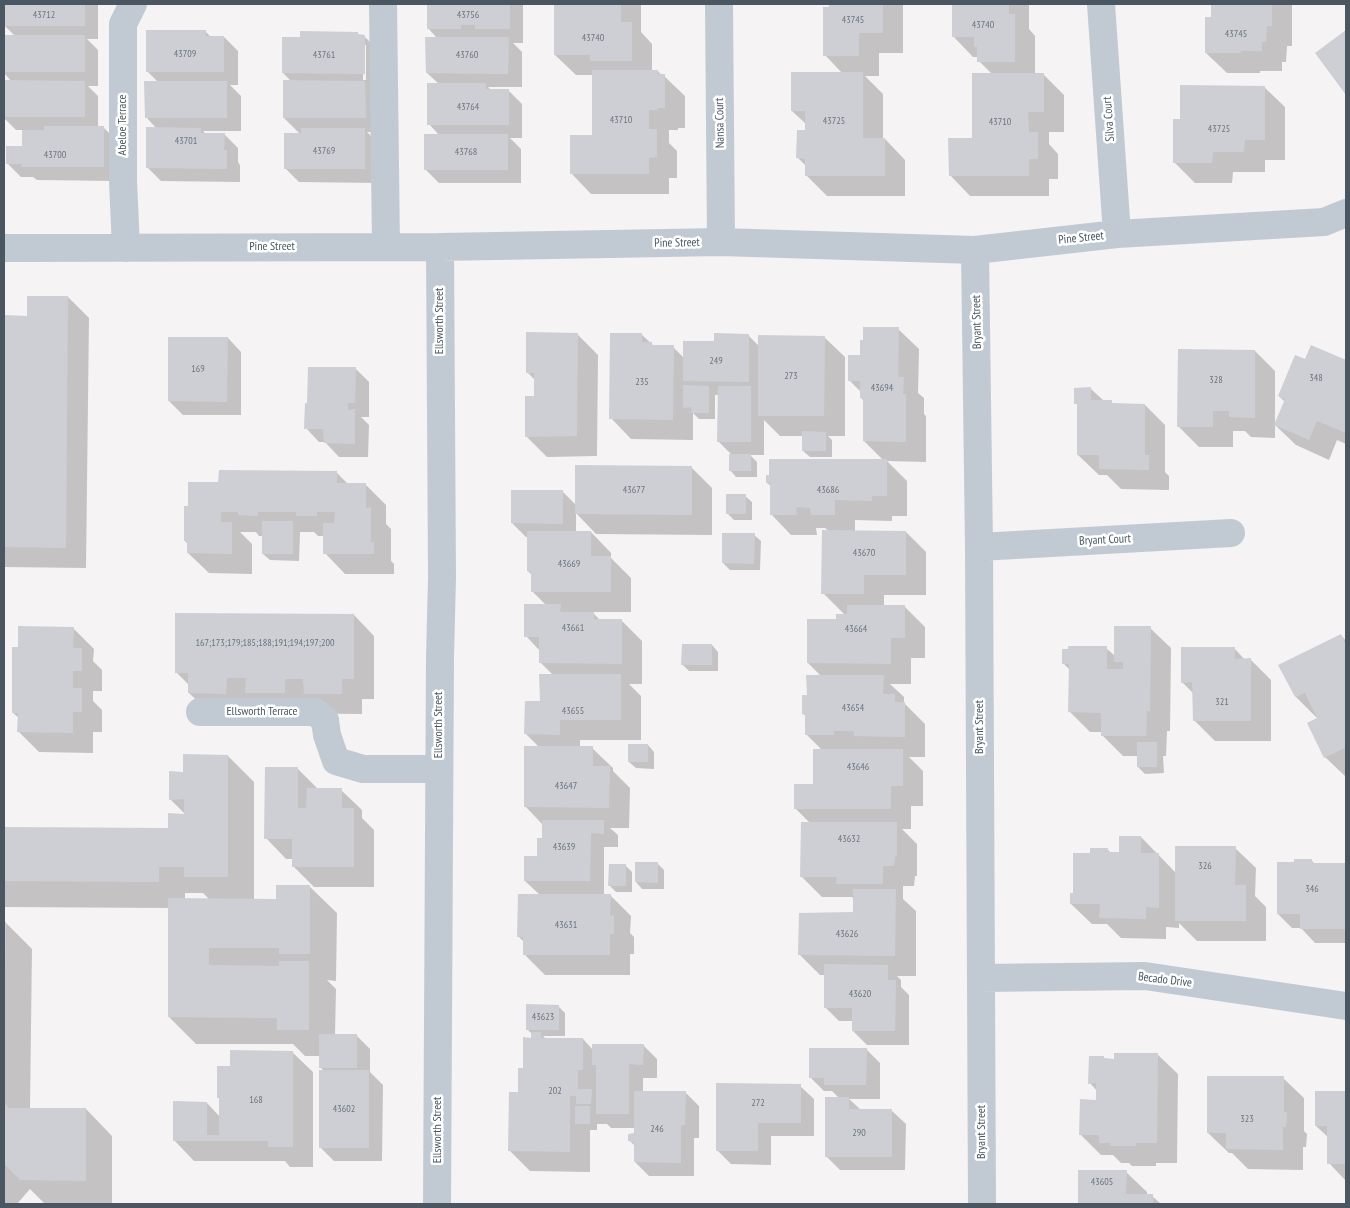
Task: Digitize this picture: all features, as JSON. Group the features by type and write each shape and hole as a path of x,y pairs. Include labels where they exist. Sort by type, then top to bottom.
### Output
{"street":[{"name":"Abeloe Terrace","path":"126,248 123,181 123,24 132,4"},
{"path":"383,4 386,247"},
{"name":"Nansa Court","path":"719,4 721,242"},
{"name":"Silva Court","path":"1101,4 1117,234"},
{"name":"Pine Street","path":"4,248 440,247 721,242 976,250 1117,234 1324,222 1346,213"},
{"name":"Ellsworth Street","path":"437,1204 442,577 440,247"},
{"name":"Bryant Street","path":"976,250 982,1204"},
{"name":"Bryant Court","path":"979,547 1231,532"},
{"name":"Ellsworth Terrace","path":"200,712 315,712 325,720 327,735 336,761 363,769 439,769"},
{"name":"Becado Drive","path":"981,978 1145,976 1346,1006"}],"building":[{"path":"4,4 85,4 85,26 4,26"},
{"path":"427,4 510,4 510,29 475,29 475,25 461,25 461,29 427,29"},
{"path":"554,4 621,4 621,22 632,22 632,61 590,61 590,55 554,55"},
{"path":"829,4 883,4 883,33 859,33 859,56 823,56 823,7 829,7"},
{"path":"952,4 1009,4 1009,14 1015,14 1015,62 977,62 977,47 974,47 974,37 952,37"},
{"path":"1211,4 1272,4 1272,26 1267,26 1266,42 1262,42 1262,51 1205,53 1205,17 1211,17"},
{"path":"146,30 206,30 206,36 224,36 224,72 146,72"},
{"path":"1346,30 1346,95 1315,53"},
{"path":"300,31 358,32 358,34 365,35 365,74 282,73 282,37 300,37"},
{"path":"4,35 85,35 85,72 4,72"},
{"path":"425,37 509,37 508,74 426,73"},
{"path":"592,70 658,70 658,74 665,74 665,108 649,110 649,129 657,129 657,157 649,158 649,174 570,174 570,135 592,135"},
{"path":"791,72 863,72 863,138 885,138 885,176 805,176 805,159 796,158 797,130 805,130 805,111 791,111"},
{"path":"972,73 1044,73 1044,112 1028,112 1029,132 1038,132 1038,159 1029,159 1029,176 949,176 948,138 972,138"},
{"path":"4,80 85,81 85,117 4,117"},
{"path":"283,80 365,81 366,118 283,118"},
{"path":"144,81 227,81 227,118 145,118"},
{"path":"427,83 486,83 486,89 509,89 509,125 427,125"},
{"path":"1180,85 1265,86 1265,140 1245,140 1244,152 1213,152 1212,163 1173,163 1173,119 1180,119"},
{"path":"44,126 104,126 104,167 21,167 22,164 6,164 6,146 22,146 22,130 44,130"},
{"path":"146,127 201,128 201,133 225,133 224,150 227,150 227,169 146,168"},
{"path":"301,128 365,128 365,169 284,169 284,133 301,133"},
{"path":"424,134 508,134 508,170 424,170"},
{"path":"27,296 68,296 66,548 4,547 4,315 27,316"},
{"path":"863,327 899,327 898,377 904,377 903,394 906,394 906,442 863,441 863,398 860,398 860,381 848,381 848,355 860,355 860,340 863,340"},
{"path":"526,332 578,333 577,436 525,437 525,396 534,396 534,373 526,373"},
{"path":"610,333 642,333 642,342 652,342 652,345 674,345 673,420 609,419"},
{"path":"714,333 749,334 749,382 683,381 683,341 714,341"},
{"path":"758,335 825,336 824,416 758,416"},
{"path":"168,337 228,337 227,402 168,401"},
{"path":"1311,345 1346,360 1346,433 1317,421 1309,440 1274,425 1285,399 1278,396 1295,355 1305,359"},
{"path":"1178,349 1255,350 1255,418 1229,417 1229,411 1213,411 1213,427 1177,427"},
{"path":"308,367 356,367 355,403 348,403 348,410 355,409 355,444 324,443 323,429 304,429"},
{"path":"683,385 709,386 709,413 691,413 692,407 683,408"},
{"path":"718,386 751,386 751,442 717,442"},
{"path":"1091,387 1091,400 1112,400 1112,403 1145,404 1145,455 1149,455 1149,470 1099,469 1099,455 1077,455 1077,404 1074,404 1074,388"},
{"path":"802,431 826,432 826,451 802,451"},
{"path":"729,454 751,454 751,471 729,471"},
{"path":"769,459 887,459 887,496 872,496 872,501 835,500 835,515 811,515 810,508 796,507 797,515 770,515 770,483 766,483 766,475 769,475"},
{"path":"575,465 692,466 692,515 575,514"},
{"path":"219,470 337,471 337,483 366,483 366,508 371,507 371,542 374,542 374,554 323,554 323,523 334,523 335,512 317,512 317,516 296,516 296,512 258,512 258,516 238,515 238,512 221,512 221,522 232,522 232,554 187,553 187,541 184,541 184,506 188,506 188,482 218,482"},
{"path":"511,490 563,490 563,524 511,523"},
{"path":"726,494 746,494 746,514 726,514"},
{"path":"262,521 293,521 293,554 262,554"},
{"path":"822,530 906,531 906,575 864,575 864,594 821,594"},
{"path":"527,531 591,531 591,556 611,556 611,592 531,592 531,571 527,571"},
{"path":"722,533 755,533 754,564 722,563"},
{"path":"524,604 561,604 560,612 594,612 594,619 622,619 622,664 539,663 539,637 524,637"},
{"path":"847,605 905,605 905,638 891,638 891,664 807,663 807,619 836,619 836,614 847,614"},
{"path":"175,613 354,614 354,679 342,679 342,694 304,694 303,679 285,679 285,693 245,693 246,678 227,678 226,694 188,693 188,673 175,673"},
{"path":"18,626 74,627 73,648 82,648 82,671 73,671 73,688 82,688 82,712 73,712 73,733 17,732 18,713 12,713 12,647 18,647"},
{"path":"1114,626 1151,626 1150,711 1147,711 1146,736 1101,736 1101,713 1068,712 1069,664 1062,664 1062,649 1068,649 1068,646 1107,646 1107,669 1123,669 1123,662 1114,662"},
{"path":"1341,634 1346,645 1346,747 1324,758 1307,723 1317,718 1305,693 1295,697 1278,665"},
{"path":"682,644 712,644 712,665 681,665"},
{"path":"1181,647 1235,647 1235,659 1251,658 1251,721 1193,721 1192,682 1181,683"},
{"path":"539,674 621,674 621,720 560,720 560,735 524,734 525,701 540,701"},
{"path":"806,675 884,675 883,694 895,694 895,702 905,702 905,737 854,736 854,731 834,731 834,735 805,735 802,695 807,695"},
{"path":"1137,742 1157,742 1157,767 1137,767"},
{"path":"628,744 648,744 648,762 628,762"},
{"path":"524,746 593,746 593,766 610,766 609,808 524,807"},
{"path":"813,749 903,749 903,786 891,786 891,809 794,809 794,784 813,784"},
{"path":"183,754 228,755 228,877 184,877 184,867 159,867 159,882 4,881 4,827 168,828 168,813 184,814 184,799 169,800 169,771 183,772"},
{"path":"265,767 298,767 298,808 306,808 307,788 342,788 342,808 354,808 354,867 292,867 292,839 264,839"},
{"path":"542,820 604,820 604,834 591,833 590,881 524,881 524,856 537,856 537,838 542,838"},
{"path":"801,822 897,822 897,856 895,856 894,866 883,866 883,884 836,884 837,877 800,877"},
{"path":"1119,836 1141,836 1141,853 1159,853 1159,908 1146,907 1146,919 1099,918 1100,904 1070,904 1070,893 1073,893 1073,853 1090,853 1090,848 1108,848 1108,852 1119,852"},
{"path":"1175,846 1236,846 1235,885 1246,885 1246,921 1175,921"},
{"path":"1294,859 1312,859 1312,863 1346,863 1346,929 1300,929 1300,914 1277,914 1277,862 1294,862"},
{"path":"635,862 658,862 658,883 635,882"},
{"path":"609,864 626,864 626,886 608,886"},
{"path":"276,885 310,885 310,954 279,954 279,948 209,948 209,965 279,966 279,961 309,961 309,1030 277,1030 277,1018 168,1017 168,898 276,899"},
{"path":"853,889 896,889 895,956 798,955 799,913 853,912"},
{"path":"518,894 611,894 610,916 614,915 614,934 610,934 610,955 523,955 523,937 517,937"},
{"path":"4,921 6,922 5,976 4,976"},
{"path":"824,964 888,965 888,980 896,980 895,1031 852,1031 852,1008 824,1008"},
{"path":"526,1004 559,1005 559,1030 526,1030"},
{"path":"531,1032 541,1032 541,1038 583,1038 583,1070 578,1070 578,1089 592,1089 591,1104 576,1104 576,1096 570,1096 570,1152 508,1151 509,1092 518,1092 518,1068 523,1068 523,1037 531,1038"},
{"path":"319,1034 357,1034 357,1068 319,1068"},
{"path":"592,1044 644,1044 643,1065 629,1064 629,1114 596,1114 596,1065 592,1065"},
{"path":"809,1048 867,1048 866,1085 824,1085 824,1078 809,1078"},
{"path":"230,1050 293,1051 293,1147 268,1147 268,1141 173,1141 173,1101 207,1102 207,1135 219,1135 217,1066 230,1066"},
{"path":"1114,1053 1158,1053 1157,1143 1136,1143 1136,1146 1110,1146 1110,1143 1099,1143 1099,1135 1079,1135 1080,1099 1096,1100 1096,1083 1088,1084 1089,1056 1104,1056 1104,1058 1114,1059"},
{"path":"319,1070 369,1070 369,1148 319,1148"},
{"path":"1207,1076 1284,1076 1284,1112 1287,1112 1286,1127 1283,1127 1283,1150 1226,1149 1226,1133 1207,1133"},
{"path":"716,1083 801,1084 801,1123 758,1123 758,1151 716,1151"},
{"path":"634,1091 686,1091 685,1125 681,1125 681,1163 634,1162 634,1142 628,1141 628,1134 634,1133"},
{"path":"1315,1091 1346,1091 1346,1164 1327,1164 1327,1126 1315,1126"},
{"path":"825,1097 849,1097 849,1109 892,1109 892,1157 825,1157"},
{"path":"4,1103 9,1108 86,1108 86,1181 20,1180 4,1164"},
{"path":"575,1106 590,1106 590,1124 575,1124"},
{"path":"1078,1170 1127,1170 1126,1194 1153,1194 1153,1204 1078,1204"}]}
